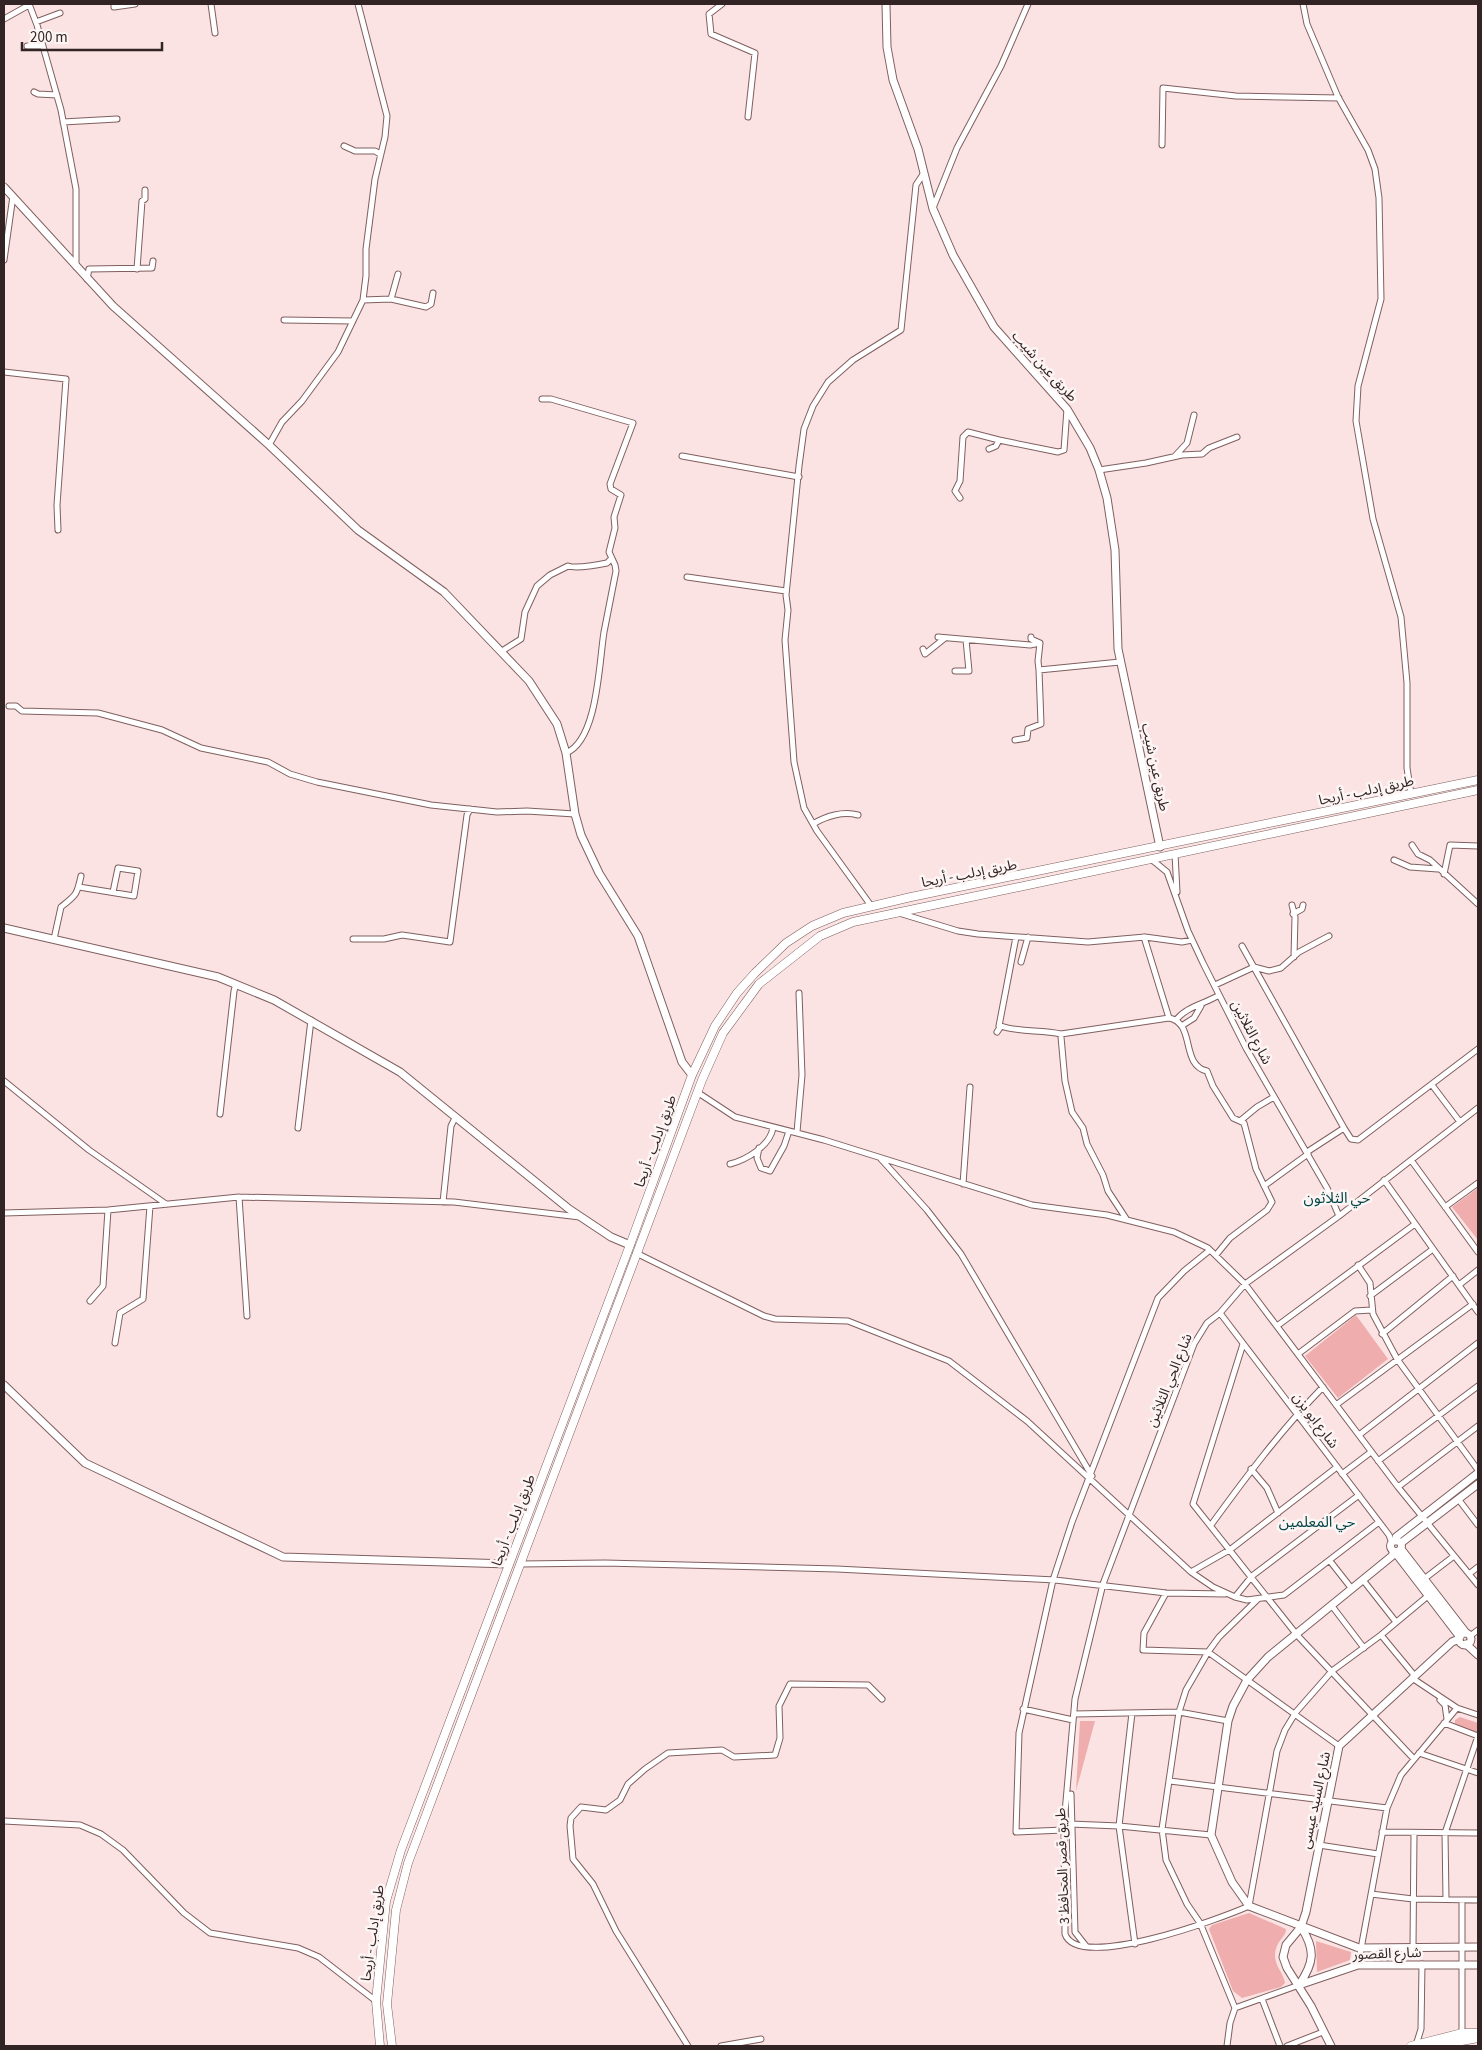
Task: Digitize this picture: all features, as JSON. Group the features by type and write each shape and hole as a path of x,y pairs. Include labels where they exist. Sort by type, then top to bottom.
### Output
{"main road":[{"name":"طريق إدلب - أريحا","path":"380,2046 376,2001 386,1901 401,1850 630,1245 692,1075 715,1026 737,993 786,943 812,926 843,913 911,897 1478,780"},
{"name":"طريق إدلب - أريحا","path":"392,2046 387,2004 396,1910 408,1863 697,1092 723,1033 759,984 820,936 853,922 1478,790"},
{"path":"1116,856 1117,865"},
{"path":"659,1166 669,1169"},
{"path":"519,1538 528,1542"},
{"path":"1415,2045 1462,2033 1478,2033"},
{"path":"1435,2046 1478,2038"}],"street":[{"path":"4,19 29,4 36,22 57,95 76,189 76,266"},
{"path":"114,4 114,7 135,4"},
{"path":"211,4 215,33"},
{"path":"269,444 282,422 302,401 338,352 363,300 366,276 366,249 380,154 386,137 387,116 358,4"},
{"path":"722,4 709,14 711,34 755,53 748,117"},
{"name":"طريق عين شيب","path":"886,4 887,47 892,80 918,149 933,209 953,255 994,327 1067,409 1090,448 1099,470 1107,498 1116,550 1118,649 1120,662 1160,847"},
{"path":"933,209 957,148 1001,66 1028,4"},
{"path":"1303,4 1306,24 1339,98 1368,150 1375,169 1379,198 1381,299 1358,386 1356,421 1373,519 1401,617 1407,683 1407,768 1411,794"},
{"path":"36,22 60,13"},
{"path":"27,46 42,46"},
{"path":"1162,145 1163,88 1236,96 1339,98"},
{"path":"34,92 57,95"},
{"path":"63,122 117,119"},
{"path":"344,146 355,151 375,151 380,154"},
{"path":"872,907 813,824 804,808 794,762 785,640 788,610 786,591 804,429 813,406 828,382 853,360 901,330 916,184 924,173"},
{"path":"4,188 113,306 269,444 358,530 444,592 502,650 529,681 557,724 566,753 575,814 581,835 599,873 620,903 638,936 680,1055 692,1075"},
{"path":"137,269 142,201 145,198 145,190"},
{"path":"4,260 13,196"},
{"path":"87,279 89,269 152,268 154,260"},
{"path":"391,299 398,274"},
{"path":"363,300 391,299 426,307 431,304 433,294"},
{"path":"284,320 353,321"},
{"path":"4,372 17,375 66,379 57,505 58,530"},
{"path":"542,399 551,399 633,424 610,484 611,489 620,495 614,517 615,528 609,547 611,560 616,571 604,634 596,700 579,743 566,753"},
{"path":"960,498 955,491 960,481 963,437 968,432 1058,452 1064,450 1067,409"},
{"path":"1175,456 1187,443 1194,415"},
{"path":"1099,470 1146,463 1175,456 1202,454 1209,448 1236,437"},
{"path":"989,449 996,446 999,440"},
{"path":"682,456 799,477"},
{"path":"502,650 521,639 525,612 540,582 568,566 579,568 587,565 607,563 611,560"},
{"path":"687,577 786,591"},
{"path":"938,637 1030,645 1040,643"},
{"path":"1031,637 1030,639 1040,643"},
{"path":"923,650 925,654 944,638"},
{"path":"954,671 969,671 966,640"},
{"path":"1015,740 1027,738 1028,729 1040,724 1038,661 1040,643"},
{"path":"1039,670 1120,662"},
{"path":"8,706 16,706 22,711 98,713 162,730 201,748 268,762 290,774 317,782 431,805 497,812 527,811 575,814"},
{"path":"353,939 384,939 402,935 450,942 467,814 470,809"},
{"path":"813,824 845,813 858,815"},
{"path":"1412,845 1418,854 1430,860 1478,904"},
{"path":"1444,874 1450,845 1478,846"},
{"path":"1175,854 1175,878 1179,902"},
{"name":"شارع الثلاثين","path":"1151,859 1167,872 1192,940 1219,995 1274,1097 1327,1188 1338,1216"},
{"path":"1394,860 1410,867 1439,869"},
{"path":"79,887 134,896 138,871 118,868 113,892"},
{"path":"54,939 61,907 74,898 81,876"},
{"path":"1292,905 1294,956"},
{"path":"1293,914 1302,909 1304,905"},
{"path":"898,913 958,931 1016,937 1088,942 1144,937 1182,942 1192,940"},
{"path":"4,928 218,977 274,1000 400,1072 580,1217 610,1237 630,1245"},
{"path":"1215,985 1254,968 1269,971 1281,968 1294,956 1329,936"},
{"path":"997,1032 1016,937"},
{"path":"1144,937 1169,1018"},
{"path":"1021,962 1028,938"},
{"path":"1242,946 1351,1139 1358,1140 1478,1049"},
{"path":"220,1114 236,984"},
{"path":"797,1132 802,1070 799,993"},
{"path":"1176,1020 1189,1008 1201,1006 1219,995"},
{"path":"1183,1025 1194,1018 1201,1006"},
{"path":"999,1026 1027,1032 1061,1034 1169,1018 1183,1025 1194,1064 1200,1069 1207,1070 1212,1086 1233,1118 1244,1123 1252,1157 1272,1202 1266,1210 1230,1238 1216,1255"},
{"path":"298,1128 311,1020"},
{"path":"1061,1034 1065,1080 1072,1112 1083,1128 1087,1144 1103,1175 1108,1192 1127,1220"},
{"path":"4,1081 89,1150 166,1204"},
{"path":"1432,1085 1460,1122"},
{"path":"963,1184 970,1087"},
{"path":"697,1092 735,1117 773,1128 797,1132 1032,1205 1090,1212 1174,1232 1210,1250 1245,1284 1378,1462 1478,1585"},
{"path":"1240,1121 1257,1107 1274,1097"},
{"name":"شارع الحي الثلاثين","path":"1070,1781 1075,1699 1104,1584 1128,1515 1194,1344 1207,1323 1220,1313 1245,1284 1338,1216 1478,1108"},
{"path":"444,1202 451,1126 455,1118"},
{"path":"730,1164 750,1156 759,1148 773,1128"},
{"path":"1264,1186 1344,1128"},
{"path":"759,1148 757,1158 761,1168 770,1172 784,1146 789,1130"},
{"path":"881,1159 927,1210 961,1254 1097,1485 1191,1572 1228,1594 1247,1600 1284,1595 1379,1522"},
{"path":"1410,1160 1478,1252"},
{"path":"1384,1180 1478,1312"},
{"path":"1446,1207 1478,1183"},
{"path":"4,1213 108,1210 239,1197 444,1202 580,1217"},
{"path":"239,1197 247,1316"},
{"path":"116,1342 120,1313 143,1299 150,1206"},
{"path":"90,1301 103,1286 108,1210"},
{"path":"1277,1326 1415,1224"},
{"path":"1370,1296 1433,1249"},
{"path":"1064,1830 1016,1832 1019,1733 1053,1580 1072,1522 1091,1477 1158,1298 1184,1271 1210,1250"},
{"path":"636,1253 764,1316 775,1319 835,1319 848,1321 949,1361 1027,1421 1091,1477"},
{"path":"1358,1265 1370,1283 1371,1310 1382,1334 1418,1390 1478,1472 1396,1546 1392,1556 1268,1657 1248,1680 1233,1706 1228,1721 1211,1835 1232,1882 1249,1906 1359,1948"},
{"path":"1459,1285 1478,1270"},
{"path":"1382,1334 1453,1276"},
{"path":"1336,1405 1473,1304"},
{"path":"1298,1354 1355,1311 1371,1310"},
{"name":"شارع ابو يزن","path":"1220,1313 1396,1546"},
{"path":"1359,1436 1478,1343"},
{"path":"1243,1344 1193,1504 1231,1549 1267,1598 1297,1634 1414,1759"},
{"path":"4,1386 85,1463 283,1557 509,1564"},
{"path":"1378,1462 1478,1386"},
{"path":"1211,1525 1251,1469 1297,1414 1323,1387"},
{"path":"1398,1487 1478,1426"},
{"path":"1342,1474 1371,1452"},
{"path":"1191,1572 1231,1549 1337,1467"},
{"path":"1251,1469 1267,1488 1278,1513"},
{"path":"1425,1520 1459,1500 1478,1484"},
{"path":"1235,1597 1252,1576 1359,1495"},
{"path":"1459,1500 1478,1525"},
{"path":"1396,1546 1424,1579 1465,1636"},
{"path":"1396,1546 1429,1595 1465,1636 1478,1645"},
{"path":"1424,1579 1454,1556"},
{"path":"1330,1561 1352,1589"},
{"path":"520,1564 614,1563 837,1569 1053,1580 1104,1584 1166,1593 1228,1594"},
{"path":"1469,1574 1478,1566"},
{"path":"1363,1580 1396,1622"},
{"path":"1166,1593 1144,1633 1142,1650 1208,1652 1340,1746"},
{"path":"1249,1906 1268,1794 1277,1751 1285,1730 1295,1715 1332,1671 1381,1635 1429,1595"},
{"path":"1227,2046 1230,2023 1235,2008 1200,1923 1187,1904 1166,1860 1162,1829 1179,1712 1186,1690 1208,1652 1230,1625 1258,1598"},
{"path":"1332,1606 1364,1648"},
{"path":"1478,1630 1465,1636 1462,1644 1466,1644 1478,1655"},
{"path":"1381,1635 1413,1676 1445,1705 1446,1721"},
{"name":"شارع السيد عيسى","path":"1301,1927 1306,1912 1340,1746 1413,1676 1452,1642 1465,1636"},
{"path":"688,2046 616,1931 593,1884 573,1859 570,1841 571,1818 580,1807 606,1810 620,1800 628,1784 668,1753 722,1750 734,1757 775,1755 780,1738 778,1706 790,1684 868,1685 882,1699"},
{"path":"1432,1693 1457,1708 1478,1715"},
{"path":"1358,1965 1359,1948 1387,1808 1401,1775 1457,1708"},
{"path":"1023,1709 1073,1717 1179,1712 1228,1721"},
{"path":"1132,1713 1119,1826 1135,1944"},
{"path":"1446,1721 1478,1736 1445,1833 1446,1899"},
{"path":"1420,1753 1478,1773"},
{"path":"1070,1781 1064,1824 1065,1934 1068,1940 1075,1946 1135,1944 1249,1906"},
{"name":"طريق قصر المحافظ 3","path":"1070,1781 1076,1932 1087,1946"},
{"path":"1170,1782 1387,1808"},
{"path":"4,1822 80,1825 101,1834 123,1850 184,1913 210,1933 298,1948 319,1957 376,2001"},
{"path":"1064,1824 1162,1829 1211,1835"},
{"path":"1382,1832 1478,1833"},
{"path":"1413,1947 1414,1832"},
{"path":"1319,1845 1378,1854"},
{"path":"1371,1894 1413,1899 1478,1900"},
{"path":"1462,1900 1462,2033"},
{"path":"1235,2008 1299,1985 1312,1962 1308,1939 1301,1927"},
{"path":"1301,1927 1286,1945 1283,1957 1287,1968 1299,1985 1331,2046"},
{"name":"شارع القصور","path":"1359,1948 1478,1947"},
{"path":"1415,2045 1421,2029 1422,1964"},
{"name":"شارع القصور","path":"1299,1985 1358,1965 1478,1965"},
{"path":"1262,1999 1280,2046"},
{"path":"1287,2046 1323,2032"},
{"path":"721,2046 761,2039"}],"shaded area":[{"path":"1478,1188 1478,1240 1452,1207"},
{"path":"1356,1315 1388,1359 1338,1398 1305,1356"},
{"path":"1460,1717 1478,1723 1477,1734 1455,1725 1455,1720"},
{"path":"1080,1721 1095,1721 1076,1791"},
{"path":"1249,1913 1286,1929 1275,1952 1276,1962 1285,1983 1281,1987 1242,1998 1233,1991 1209,1929 1212,1925"},
{"path":"1316,1941 1351,1952 1350,1960 1317,1972"}],"district":[{"name":"حي الثلاثون","path":"1337,1198"},
{"name":"حي المعلمين","path":"1317,1522"}]}
